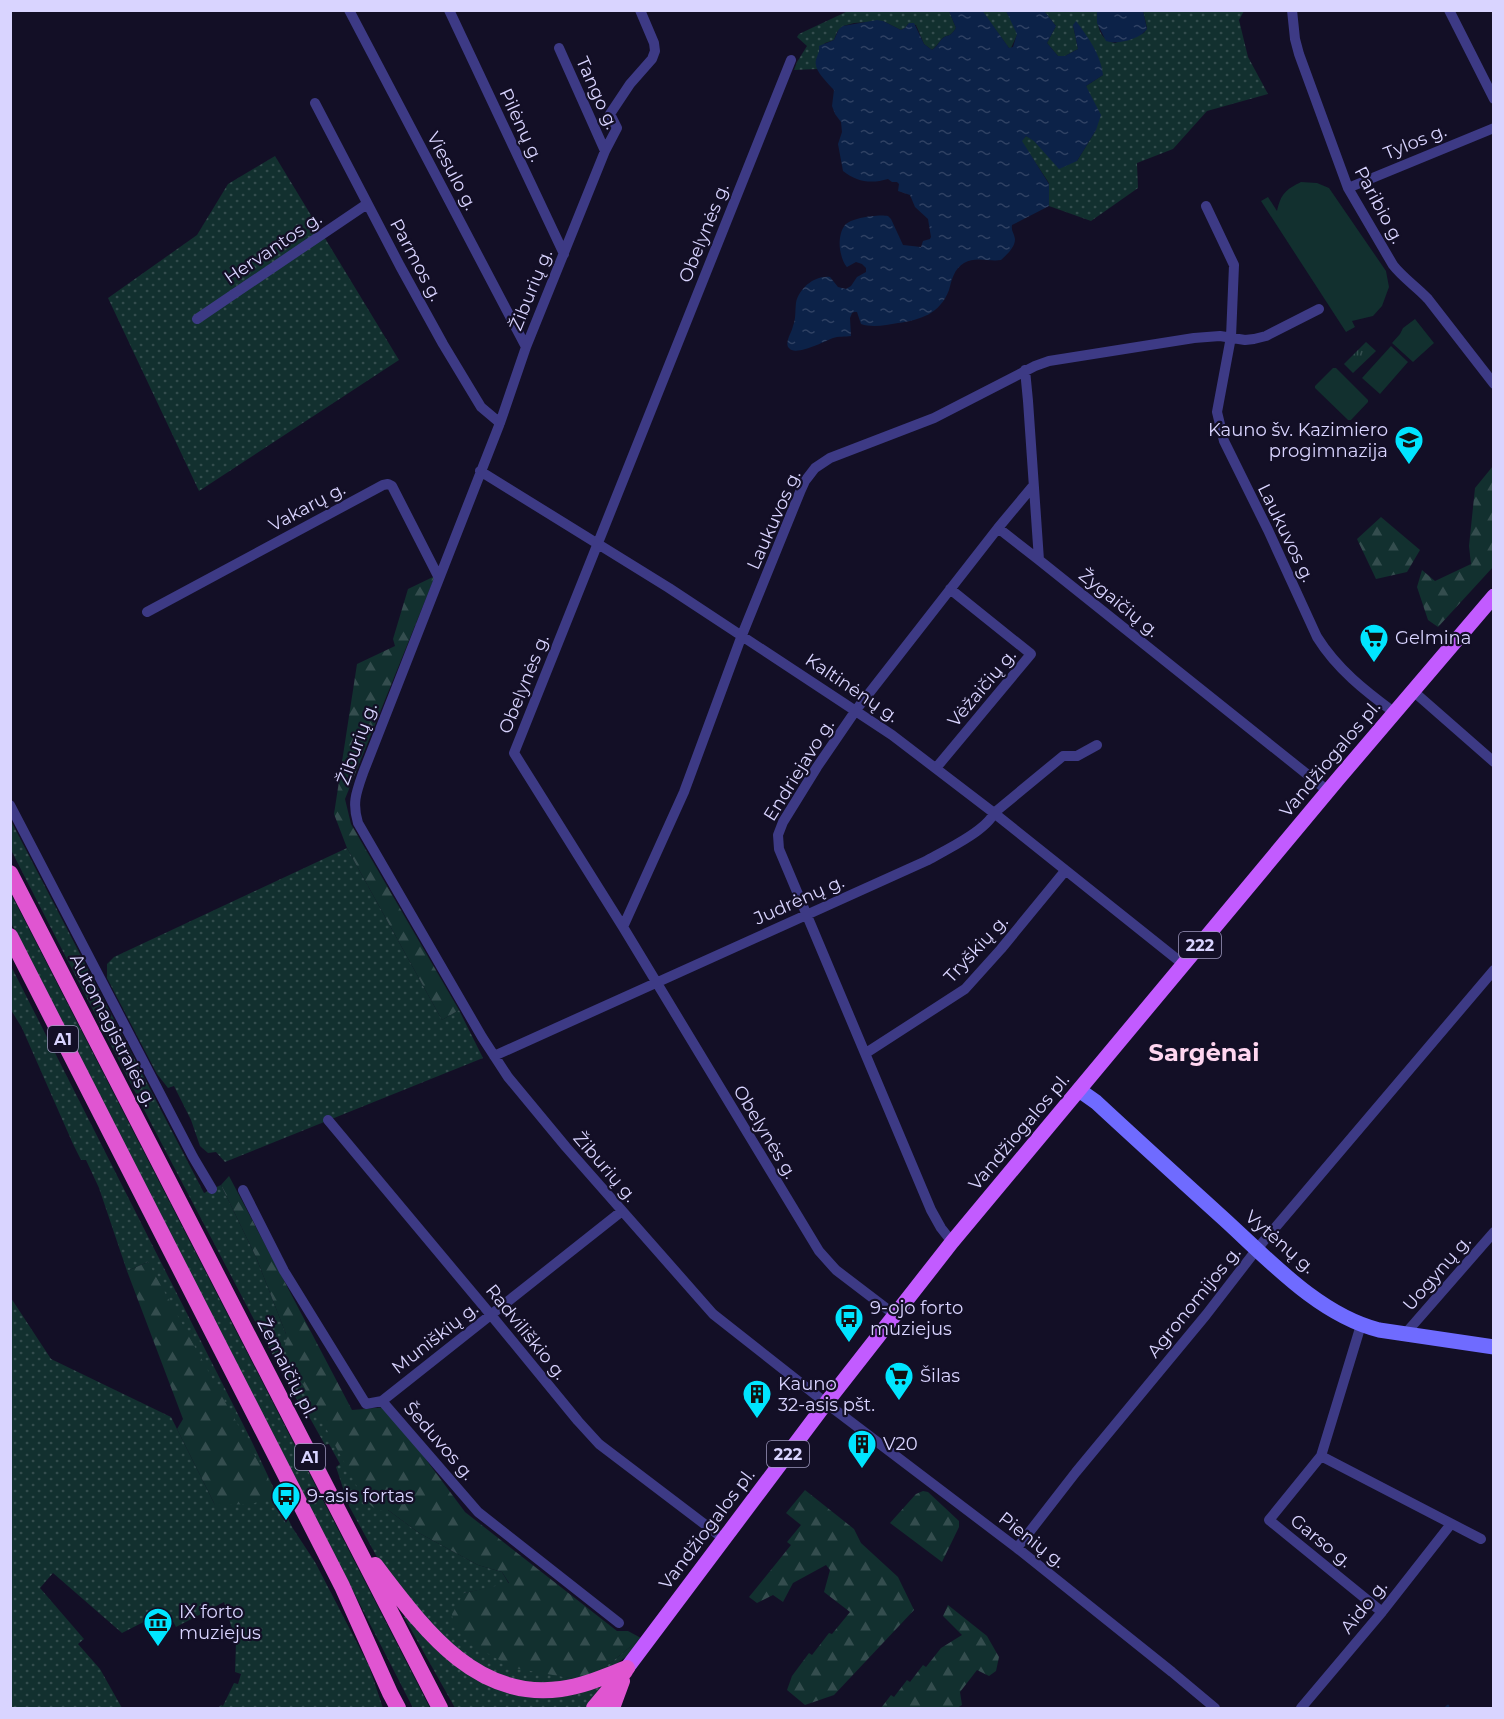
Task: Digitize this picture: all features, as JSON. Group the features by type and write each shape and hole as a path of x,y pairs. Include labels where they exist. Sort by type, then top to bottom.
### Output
{"highway":[{"name":"Automagistralės g.","path":"10,873 182,1204"},
{"name":"A1","path":"10,936 342,1586 394,1704"},
{"name":"Žemaičių pl.","path":"182,1204 441,1708"},
{"path":"349,1532 417,1620 465,1665 479,1673 510,1685 561,1689 588,1683 627,1668"},
{"name":"Vandžiogalos pl.","path":"594,1708 627,1668"},
{"name":"222","path":"612,1708 627,1668"}],"main road":[{"name":"Vandžiogalos pl.","path":"627,1668 826,1403 952,1242 1328,790 1494,596"},
{"name":"Vytėnų g.","path":"1079,1089 1293,1281 1331,1310 1361,1325 1494,1347"}],"street":[{"name":"Viesulo g.","path":"349,10 526,347"},
{"name":"Pilėnų g.","path":"449,10 564,254"},
{"name":"Žiburių g.","path":"640,10 654,43 655,51 652,59 630,84 610,114 617,128 605,151 526,347 500,423 363,773 355,797 354,811 358,823 494,1056 524,1098 712,1314 826,1403"},
{"name":"Paribio g.","path":"1292,10 1299,54 1348,188 1400,275 1428,299 1494,384"},
{"path":"1449,10 1494,99"},
{"name":"Tango g.","path":"559,48 605,151"},
{"name":"Obelynės g.","path":"791,60 514,753 624,927 819,1251 836,1270 895,1315"},
{"name":"Parmos g.","path":"315,103 443,344 481,407 500,423"},
{"name":"Tylos g.","path":"1348,188 1494,128"},
{"name":"Hervantos g.","path":"197,319 367,204"},
{"name":"Laukuvos g.","path":"1206,206 1234,265 1231,337 1217,412 1228,452 1268,530 1317,638 1341,668 1364,690 1395,713"},
{"name":"Laukuvos g.","path":"624,927 684,792 742,635 800,492 815,468 830,458 849,450 934,418 1024,370 1049,361 1209,336 1245,340 1266,336 1318,309"},
{"path":"1024,370 1039,560"},
{"name":"Kaltinėnų g.","path":"480,471 599,543 856,710 994,813 1183,964"},
{"name":"Vakarų g.","path":"147,612 388,484 392,486 439,578"},
{"name":"Endriejavo g.","path":"952,1242 931,1210 806,915 780,849 778,835 783,822 817,767 856,710 998,528 1034,486"},
{"name":"Žygaičių g.","path":"998,528 1328,790"},
{"name":"Vėžaičių g.","path":"936,768 1031,654 950,590"},
{"path":"1413,691 1494,762"},
{"name":"Judrėnų g.","path":"494,1056 950,848 992,819 994,813 1063,756 1077,756 1097,745"},
{"path":"10,806 212,1189"},
{"name":"Tryškių g.","path":"866,1053 965,989 1002,949 1065,871"},
{"name":"Agronomijos g.","path":"1017,1548 1257,1249 1494,970"},
{"name":"Radviliškio g.","path":"328,1120 599,1444 724,1539"},
{"name":"Šeduvos g.","path":"243,1190 284,1270 366,1404 382,1401 478,1512 619,1623"},
{"name":"Muniškių g.","path":"382,1401 622,1211"},
{"name":"Uogynų g.","path":"1405,1334 1494,1233"},
{"name":"Garso g.","path":"1361,1325 1321,1456 1269,1520 1382,1612"},
{"name":"Pienių g.","path":"826,1403 1017,1548 1215,1708"},
{"path":"1321,1456 1481,1539"},
{"name":"Aido g.","path":"1301,1708 1382,1612 1451,1524"}],"green space":[{"path":"848,11 949,11 956,28 932,50 924,44 916,25 908,24 901,30 883,21 854,23 843,26 837,32 834,40 825,43 819,50 820,53 816,60 818,69 794,70 807,46 797,37 799,34"},
{"path":"982,11 1006,11 1017,31 1011,48 1009,48"},
{"path":"1044,11 1097,11 1098,26 1102,35 1105,39 1115,43 1144,33 1147,28 1143,11 1244,11 1239,20 1248,57 1268,94 1207,111 1173,149 1137,163 1138,188 1091,221 1049,206 1049,183 1021,141 1026,136 1077,161 1096,130 1086,86 1103,75 1073,25 1078,49 1065,56 1058,56 1047,43 1056,26"},
{"path":"275,156 399,360 199,491 108,298 197,235 228,184"},
{"path":"1301,182 1317,183 1329,188 1386,271 1389,287 1382,306 1373,316 1352,321 1355,327 1346,332 1261,201 1268,197 1277,211 1284,193"},
{"path":"1415,319 1434,343 1413,362 1392,343 1403,328"},
{"path":"1366,342 1376,351 1353,373 1344,364"},
{"path":"1391,346 1408,362 1380,394 1362,378"},
{"path":"1333,368 1336,368 1368,400 1351,420 1348,420 1315,388"},
{"path":"1493,466 1493,567 1438,627 1428,620 1417,587 1422,570 1435,581 1471,564 1469,546 1475,488"},
{"path":"1381,517 1420,550 1407,572 1376,579 1357,539"},
{"path":"435,576 345,799 351,824 459,1010 442,1020 347,848 334,814 357,664 395,646 393,639 408,589"},
{"path":"10,819 204,1193 221,1185 256,1257 286,1334 286,1340 388,1510 419,1533 478,1565 502,1572 509,1584 464,1593 546,1673 575,1679 609,1664 641,1638 627,1656 608,1670 555,1685 507,1680 449,1647 378,1559 349,1506 336,1467 340,1464 329,1444 325,1445 293,1394 11,850"},
{"path":"347,848 442,1020 459,1010 483,1058 225,1162 216,1152 208,1153 200,1146 191,1120 174,1086 168,1088 157,1074 107,978 107,964 114,957"},
{"path":"10,892 430,1708 413,1708 11,923"},
{"path":"10,964 251,1440 292,1527 315,1562 369,1666 383,1708 218,1708 223,1706 234,1683 238,1684 241,1674 235,1672 236,1642 224,1602 176,1627 167,1610 122,1633 53,1573 40,1588 84,1639 78,1644 100,1669 122,1708 11,1708 11,1298 51,1359 171,1417 215,1505 148,1262 127,1271 99,1188 86,1160 81,1160 73,1144 22,1028 11,1010"},
{"path":"229,1176 352,1410 387,1407 465,1512 617,1631 628,1631 641,1638 597,1672 575,1679 514,1668 474,1646 453,1624 452,1614 464,1593 509,1583 502,1572 478,1565 419,1533 388,1510 374,1508 363,1498 284,1349 286,1334 256,1257 221,1185"},
{"path":"148,1262 275,1492 253,1504 215,1505 177,1429 183,1419 127,1271"},
{"path":"805,1490 854,1529 861,1543 898,1577 914,1610 834,1695 805,1705 787,1690 792,1676 809,1653 812,1655 829,1633 832,1634 850,1612 824,1592 830,1570 826,1565 793,1583 783,1602 773,1595 757,1603 749,1597 791,1545 787,1542 801,1525 786,1513"},
{"path":"923,1491 928,1492 959,1521 959,1527 942,1562 890,1523 916,1494"},
{"path":"948,1605 987,1636 999,1657 996,1671 989,1676 977,1670 960,1692 962,1705 957,1708 881,1708 891,1695 894,1697 907,1680 910,1682 923,1665 926,1667 941,1648 962,1635 943,1616"},
{"path":"408,1615 501,1688 605,1683 588,1708 455,1708 404,1617"}],"water":[{"path":"982,10 1009,48 1013,47 1017,34 1006,11 1044,11 1056,26 1047,43 1058,56 1065,56 1078,49 1073,25 1076,21 1093,46 1102,68 1103,75 1086,86 1101,115 1096,130 1077,161 1059,169 1034,141 1026,136 1022,141 1049,184 1049,206 1012,225 1015,242 1001,260 973,260 961,265 954,275 945,298 935,310 914,320 875,326 861,324 857,312 854,312 850,318 851,336 835,337 803,350 792,350 788,346 788,340 795,321 796,303 800,292 813,280 824,277 830,277 838,287 846,289 857,277 866,272 862,264 856,262 847,267 843,261 840,243 845,225 865,217 888,216 903,245 921,247 923,241 931,237 928,219 915,207 910,195 898,191 897,182 888,179 864,181 843,171 838,144 842,132 841,122 832,106 834,90 817,68 819,46 834,40 843,26 877,20 901,30 909,23 914,23 924,44 932,50 956,28 949,11"},
{"path":"1097,11 1143,11 1147,29 1139,36 1128,40 1106,41 1097,23"}],"place":[{"name":"Kauno šv. Kazimiero progimnazija","path":"1409,466"},
{"name":"Gelmina","path":"1374,664"},
{"name":"9-ojo forto muziejus","path":"849,1344"},
{"name":"Šilas","path":"899,1402"},
{"name":"Kauno 32-asis pšt.","path":"757,1420"},
{"name":"V20","path":"862,1470"},
{"name":"9-asis fortas","path":"286,1522"},
{"name":"IX forto muziejus","path":"158,1648"}],"district":[{"name":"Sargėnai","path":"1204,1053"}]}
